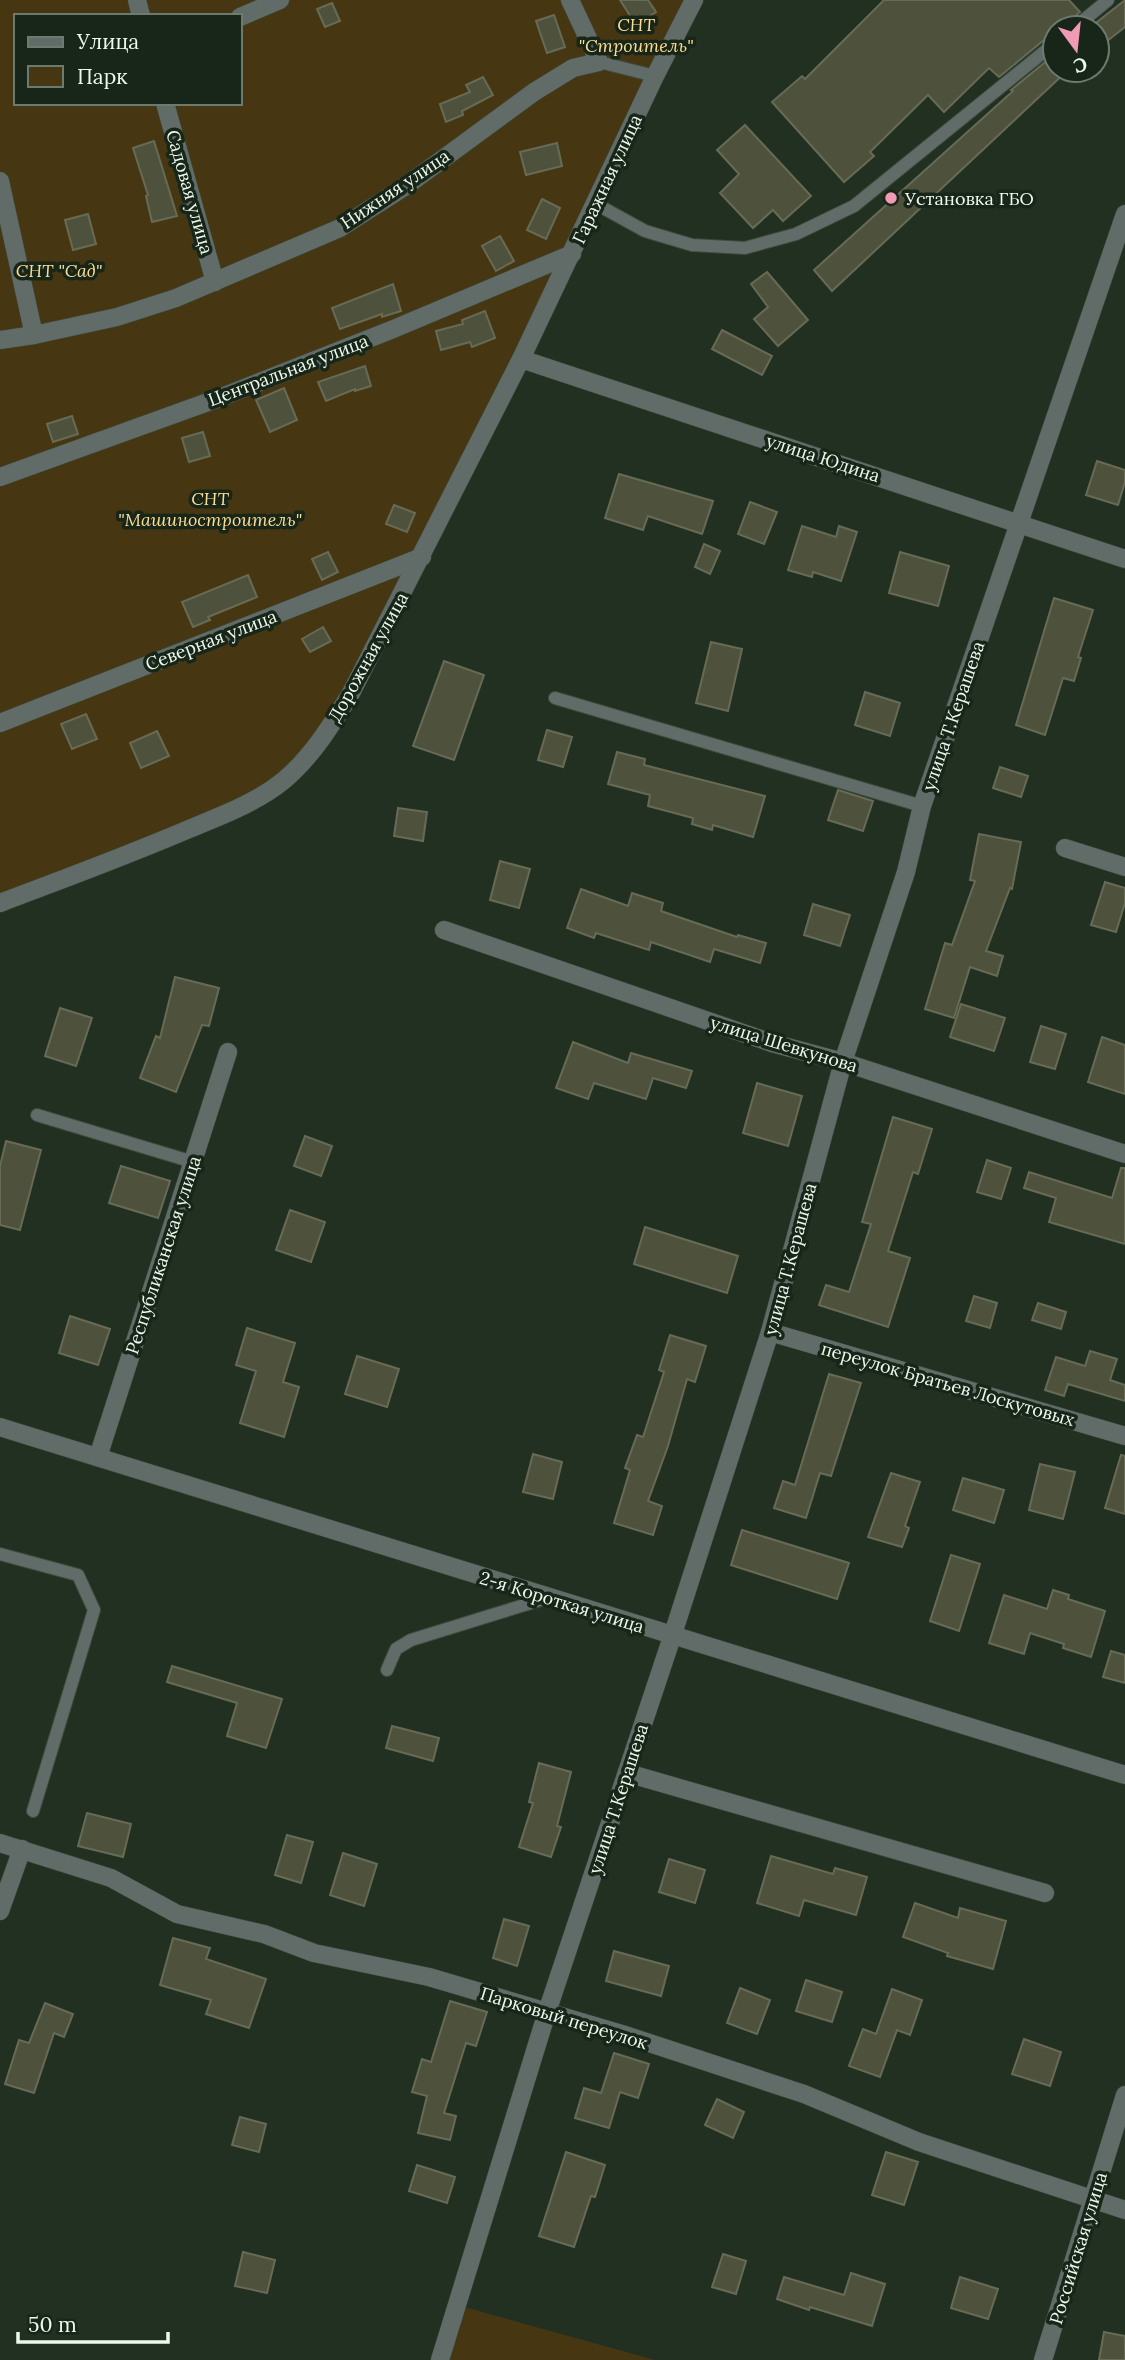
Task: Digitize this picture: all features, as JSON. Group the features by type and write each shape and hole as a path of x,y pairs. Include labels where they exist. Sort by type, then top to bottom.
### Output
{"street":[{"path":"242,15 281,0"},
{"path":"570,0 599,62"},
{"name":"Гаражная улица","path":"521,359 655,76 694,0"},
{"name":"Нижняя улица","path":"0,340 117,317 176,298 340,228 406,186 534,92 573,68 599,62"},
{"name":"Садовая улица","path":"165,105 215,282"},
{"path":"0,181 34,335"},
{"name":"улица Т.Керашева","path":"440,2360 547,2012 673,1637 770,1332 843,1062 906,872 922,806 1125,214"},
{"name":"Центральная улица","path":"0,477 219,398 355,345 572,254"},
{"path":"1106,268 1125,268"},
{"name":"улица Юдина","path":"521,359 1125,559"},
{"name":"Дорожная улица","path":"0,903 221,816 283,781 302,762 326,733 351,693 521,359"},
{"name":"Северная улица","path":"0,723 422,557"},
{"path":"1065,848 1125,867"},
{"name":"улица Шевкунова","path":"444,930 772,1042 843,1062 1125,1154"},
{"name":"Республиканская улица","path":"98,1457 228,1052"},
{"name":"переулок Братьев Лоскутовых","path":"770,1332 1125,1436"},
{"name":"2-я Короткая улица","path":"0,1427 1125,1775"},
{"path":"627,1773 1045,1893"},
{"name":"Парковый переулок","path":"0,1843 111,1878 177,1914 264,1934 314,1953 429,1977 547,2012 804,2094 919,2142 1125,2210"},
{"path":"0,1911 22,1849"},
{"name":"Российская улица","path":"1043,2360 1125,2095"}],"lane":[{"path":"1091,14 1108,0"},
{"path":"596,204 645,230 692,245 745,248 796,234 854,206 1041,54"},
{"path":"599,62 655,76"},
{"path":"555,698 922,806"},
{"path":"37,1115 192,1162"},
{"path":"0,1554 78,1575 94,1610 33,1811"},
{"path":"387,1670 396,1649 411,1640 547,1598"}],"green space":[{"name":"СНТ \"Машиностроитель\"","path":"0,0 694,0 351,693 283,781 0,903"},
{"path":"457,2305 655,2360 440,2360"}],"building":[{"path":"620,0 648,0 656,12 636,25"},
{"path":"884,0 1069,0 1080,12 1041,14 1041,43 999,77 989,68 944,112 928,95 870,152 874,156 844,182 772,102 802,76 805,79"},
{"path":"1125,0 1125,27 1111,38 1111,14 1107,14"},
{"path":"332,3 340,21 325,27 317,9"},
{"path":"554,15 565,47 547,53 536,21"},
{"path":"1041,65 1041,84 1053,84 832,291 814,270 1013,91 1011,90"},
{"path":"483,77 493,95 462,111 463,115 446,122 440,104 470,92 466,85"},
{"path":"745,125 811,196 783,221 773,210 753,228 720,193 739,174 717,150"},
{"path":"154,141 177,216 152,222 146,196 148,195 133,148"},
{"path":"557,143 562,166 526,175 520,152"},
{"path":"542,199 560,208 546,239 527,230"},
{"path":"88,214 96,244 73,250 65,220"},
{"path":"500,236 514,261 496,271 482,246"},
{"path":"767,272 808,320 778,346 754,319 768,307 751,284"},
{"path":"393,284 401,311 382,317 382,314 340,329 332,308"},
{"path":"485,311 495,338 472,347 470,342 441,350 436,331 463,324 462,320"},
{"path":"722,330 772,356 762,375 712,349"},
{"path":"365,366 371,386 355,389 326,401 318,382"},
{"path":"284,388 297,420 270,432 256,400"},
{"path":"72,416 78,434 53,442 47,424"},
{"path":"203,432 210,456 189,462 182,438"},
{"path":"1097,461 1125,470 1125,482 1118,505 1086,495"},
{"path":"619,474 713,501 702,534 648,516 643,530 605,518"},
{"path":"750,502 777,512 764,544 738,534"},
{"path":"394,505 415,513 407,532 386,524"},
{"path":"802,526 836,537 839,526 857,532 841,581 813,572 812,577 788,570"},
{"path":"704,544 720,551 710,574 695,567"},
{"path":"328,552 338,572 322,580 312,559"},
{"path":"900,552 949,566 938,606 889,593"},
{"path":"248,575 257,597 208,617 210,620 193,627 182,602"},
{"path":"1054,598 1093,610 1078,657 1081,658 1074,681 1063,678 1045,735 1016,725"},
{"path":"323,627 331,641 310,652 302,639"},
{"path":"711,642 742,649 728,711 696,703"},
{"path":"444,661 484,675 454,760 413,746"},
{"path":"865,692 900,703 890,736 855,725"},
{"path":"86,714 97,739 72,749 61,724"},
{"path":"547,730 572,737 563,767 538,760"},
{"path":"157,731 169,756 141,768 130,743"},
{"path":"617,752 645,759 644,765 765,796 753,837 713,825 712,830 692,824 693,818 648,806 650,795 608,784"},
{"path":"1000,767 1028,776 1021,797 993,788"},
{"path":"838,790 873,801 863,831 828,820"},
{"path":"398,808 427,812 423,841 394,836"},
{"path":"979,834 1021,842 1012,889 1010,888 986,951 1003,956 997,976 970,967 954,1018 925,1009 945,943 952,945 975,881 970,880"},
{"path":"500,861 530,869 519,908 490,900"},
{"path":"1105,882 1125,888 1125,903 1116,932 1091,925"},
{"path":"581,889 628,906 632,893 663,903 661,911 737,937 738,935 766,943 760,963 714,949 710,962 651,942 649,950 596,933 594,938 567,928"},
{"path":"813,904 850,915 840,946 804,935"},
{"path":"175,977 219,988 209,1026 202,1025 176,1092 140,1078 156,1036 160,1038"},
{"path":"961,1004 1005,1018 994,1051 950,1037"},
{"path":"60,1008 92,1018 76,1066 45,1056"},
{"path":"1041,1026 1066,1034 1055,1069 1030,1062"},
{"path":"1102,1037 1125,1045 1125,1094 1088,1082"},
{"path":"573,1042 628,1063 631,1053 692,1071 686,1088 653,1078 646,1099 594,1083 588,1099 556,1088"},
{"path":"757,1083 802,1096 788,1146 743,1133"},
{"path":"893,1117 932,1129 918,1174 913,1172 888,1251 910,1258 888,1327 819,1305 826,1285 849,1292 871,1224 862,1222"},
{"path":"305,1136 332,1146 321,1176 294,1166"},
{"path":"6,1141 41,1150 20,1230 0,1225 0,1166"},
{"path":"987,1160 1011,1168 1001,1199 977,1192"},
{"path":"121,1166 170,1181 158,1218 109,1203"},
{"path":"1121,1168 1125,1168 1125,1244 1049,1222 1056,1198 1024,1188 1029,1172 1112,1198"},
{"path":"290,1210 325,1222 311,1262 276,1250"},
{"path":"645,1227 738,1256 727,1293 634,1264"},
{"path":"974,1296 997,1303 990,1328 966,1321"},
{"path":"1038,1303 1066,1312 1061,1329 1032,1320"},
{"path":"70,1316 110,1329 98,1365 59,1353"},
{"path":"247,1328 295,1343 283,1382 299,1387 284,1437 240,1423 256,1371 236,1365"},
{"path":"670,1335 706,1346 695,1382 687,1379 668,1446 648,1501 662,1506 653,1535 614,1523 630,1470 625,1468 637,1435 643,1437 664,1372 659,1370"},
{"path":"1090,1351 1117,1359 1110,1380 1125,1385 1125,1401 1068,1384 1064,1396 1045,1390 1056,1357 1085,1366"},
{"path":"357,1356 399,1369 387,1407 345,1394"},
{"path":"829,1374 861,1383 831,1476 820,1473 806,1518 774,1508 783,1481 795,1485"},
{"path":"533,1454 562,1462 553,1499 523,1492"},
{"path":"1121,1455 1125,1456 1125,1514 1105,1508"},
{"path":"1040,1464 1075,1472 1063,1519 1029,1510"},
{"path":"891,1473 920,1482 905,1526 909,1528 902,1547 868,1537"},
{"path":"963,1478 1004,1490 994,1523 953,1510"},
{"path":"742,1530 849,1563 837,1599 731,1565"},
{"path":"951,1555 980,1564 959,1631 930,1621"},
{"path":"1053,1590 1069,1595 1068,1599 1105,1611 1091,1657 1063,1648 1064,1644 1030,1633 1024,1654 989,1643 1004,1595 1047,1609"},
{"path":"1111,1651 1125,1655 1125,1683 1103,1677"},
{"path":"172,1666 282,1699 266,1748 227,1736 237,1703 167,1682"},
{"path":"392,1726 439,1738 433,1761 386,1748"},
{"path":"539,1763 571,1772 557,1826 561,1827 551,1857 519,1847 533,1803 529,1802"},
{"path":"87,1813 131,1824 123,1857 78,1846"},
{"path":"287,1835 313,1842 301,1883 275,1875"},
{"path":"343,1853 377,1864 364,1906 330,1895"},
{"path":"771,1856 833,1874 835,1868 867,1877 856,1915 804,1900 799,1916 757,1903"},
{"path":"669,1859 705,1870 695,1903 659,1892"},
{"path":"915,1903 958,1918 960,1908 1006,1921 993,1969 947,1956 948,1953 903,1937"},
{"path":"504,1919 529,1926 517,1966 493,1958"},
{"path":"173,1938 210,1948 206,1959 266,1979 249,2028 206,2014 211,2000 160,1985"},
{"path":"614,1951 669,1966 661,1996 606,1981"},
{"path":"806,1980 842,1992 832,2022 796,2011"},
{"path":"740,1988 770,2000 757,2034 727,2023"},
{"path":"892,1989 922,2000 910,2035 897,2030 880,2077 849,2066 863,2029 876,2034"},
{"path":"450,2001 487,2012 476,2046 466,2043 444,2113 456,2116 450,2140 418,2133 427,2096 412,2092 422,2059 431,2062"},
{"path":"45,2003 73,2014 64,2037 54,2033 34,2093 5,2084 19,2040 29,2043"},
{"path":"1024,2039 1061,2052 1050,2086 1012,2074"},
{"path":"614,2053 649,2064 638,2098 620,2092 609,2128 575,2118 584,2088 601,2093"},
{"path":"717,2099 744,2112 733,2138 705,2125"},
{"path":"240,2117 266,2124 259,2152 232,2145"},
{"path":"566,2152 605,2165 595,2197 591,2196 574,2247 539,2236"},
{"path":"886,2152 918,2162 904,2205 872,2195"},
{"path":"417,2165 455,2177 447,2203 409,2191"},
{"path":"243,2252 275,2260 267,2293 235,2286"},
{"path":"723,2254 746,2261 736,2294 712,2287"},
{"path":"851,2273 885,2284 872,2326 777,2299 784,2277 844,2295"},
{"path":"960,2277 998,2289 988,2319 951,2308"},
{"path":"1104,2332 1125,2336 1125,2360 1099,2360"}],"place":[{"name":"Установка ГБО","path":"891,198"}],"park label":[{"name":"СНТ \"Строитель\"","path":"636,34"},
{"name":"СНТ \"Сад\"","path":"59,270"}]}
